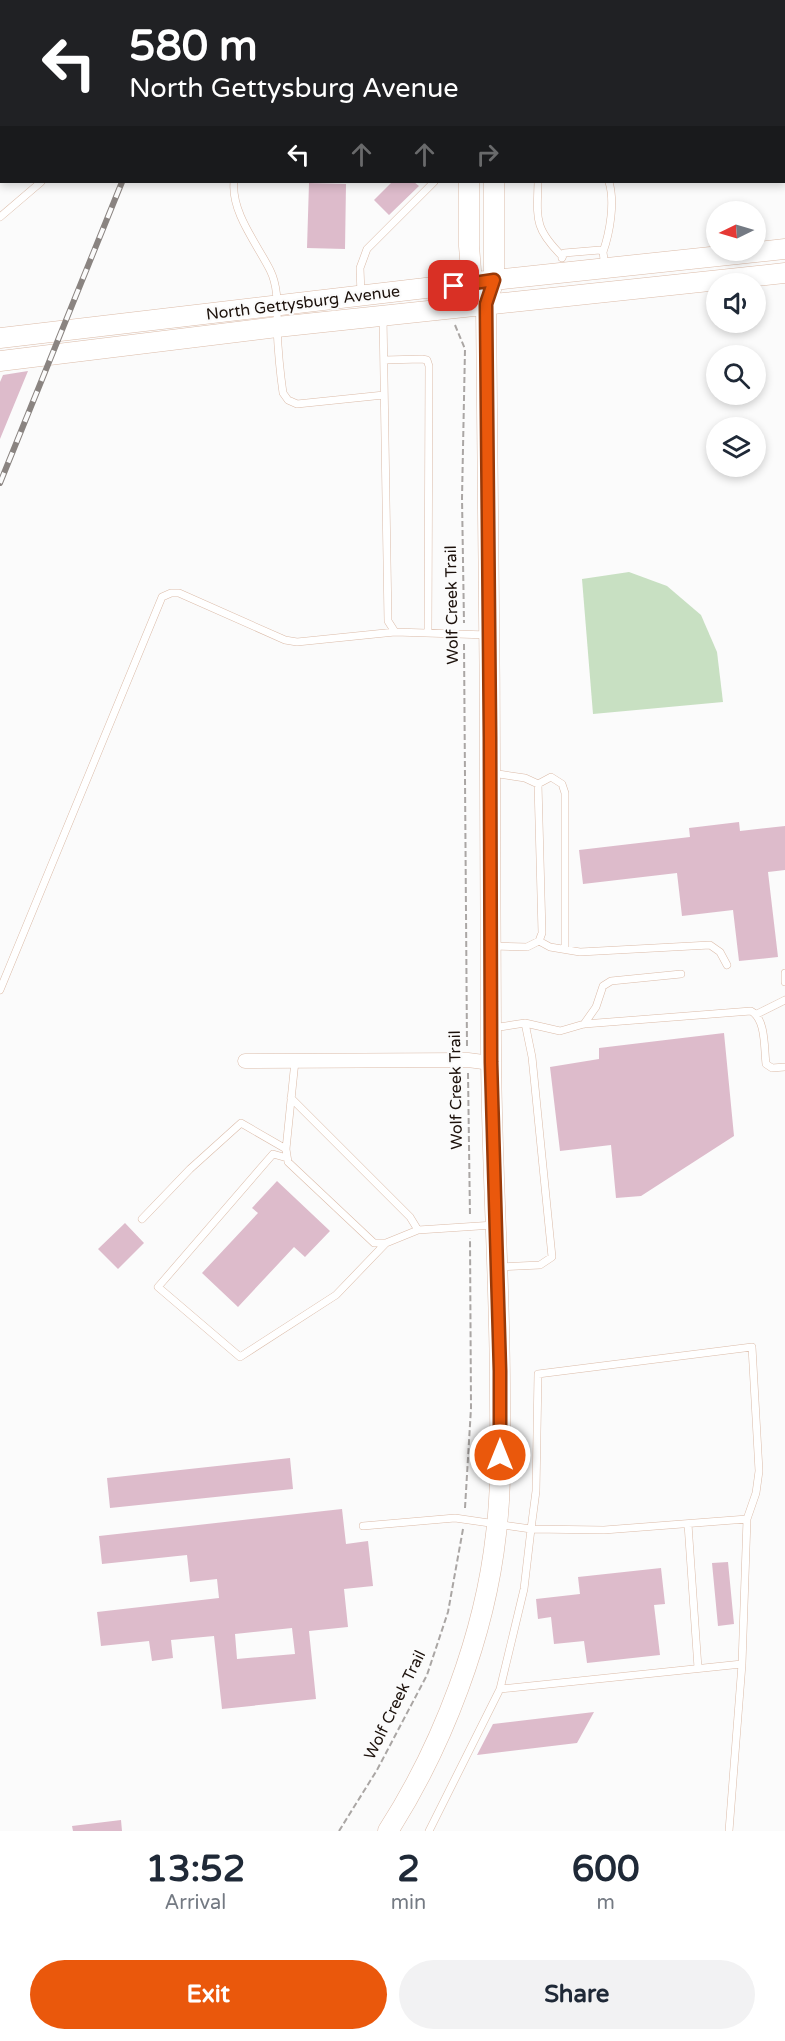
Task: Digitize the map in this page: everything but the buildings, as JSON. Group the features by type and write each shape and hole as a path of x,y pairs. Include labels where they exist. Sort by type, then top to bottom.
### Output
{"main road":[{"path":"469,183 469,246 472,283 486,304"},
{"path":"387,1831 418,1778 457,1691 486,1592 497,1524 500,1443 490,1028 486,304 494,280 494,183"},
{"name":"North Gettysburg Avenue","path":"0,338 472,283 562,264 785,249"},
{"name":"North Gettysburg Avenue","path":"0,361 277,327 785,273"}],"street":[{"path":"245,1061 468,1060 491,1062"}],"lane":[{"path":"0,217 40,183"},
{"path":"234,183 242,219 271,272 279,306 277,327 283,393 288,400 297,404 384,395"},
{"path":"362,297 360,268 367,249 433,183"},
{"path":"538,183 538,220 541,231 562,264"},
{"path":"604,260 610,215 609,183"},
{"path":"383,316 388,621 394,632"},
{"path":"384,360 422,359 427,360 429,366 428,633"},
{"path":"0,990 162,597 171,593 180,593 285,640 297,642 394,632 488,634"},
{"path":"490,772 525,778 538,784"},
{"path":"538,784 551,777 562,784 565,793 565,949"},
{"path":"490,946 527,947 539,941 542,933 538,784"},
{"path":"539,941 550,947 580,952 710,945 720,952 727,965"},
{"path":"785,973 785,982"},
{"path":"584,1024 596,1007 603,986 611,981 681,974"},
{"path":"757,1014 785,1000"},
{"path":"490,1028 525,1023 560,1031 584,1024 750,1011 757,1014 761,1022 766,1064 772,1068 785,1067"},
{"path":"497,1267 540,1265 552,1257 532,1058 525,1023"},
{"path":"295,1061 286,1154 288,1162 374,1243 386,1243 418,1230 496,1225"},
{"path":"291,1098 410,1217 418,1230"},
{"path":"142,1219 190,1169 242,1123 286,1154"},
{"path":"286,1154 273,1154 158,1287 240,1357 336,1295 386,1243"},
{"path":"429,1831 500,1689 524,1590 536,1491 538,1374 752,1347 759,1471 756,1493 747,1519 742,1664 729,1831"},
{"path":"363,1526 454,1518 531,1529 604,1530 747,1519"},
{"path":"688,1524 698,1668"},
{"path":"500,1689 742,1664"}],"path":[{"name":"Wolf Creek Trail","path":"339,1831 377,1770 427,1675 448,1612 464,1519 471,1408 462,498 465,349 454,324"}],"green space":[{"path":"629,572 667,586 701,615 717,652 723,702 593,714 582,579"}],"railway":[{"path":"0,483 122,183"}],"route":[{"path":"454,286 494,280 486,304 491,1062 500,1371 500,1455"}]}
